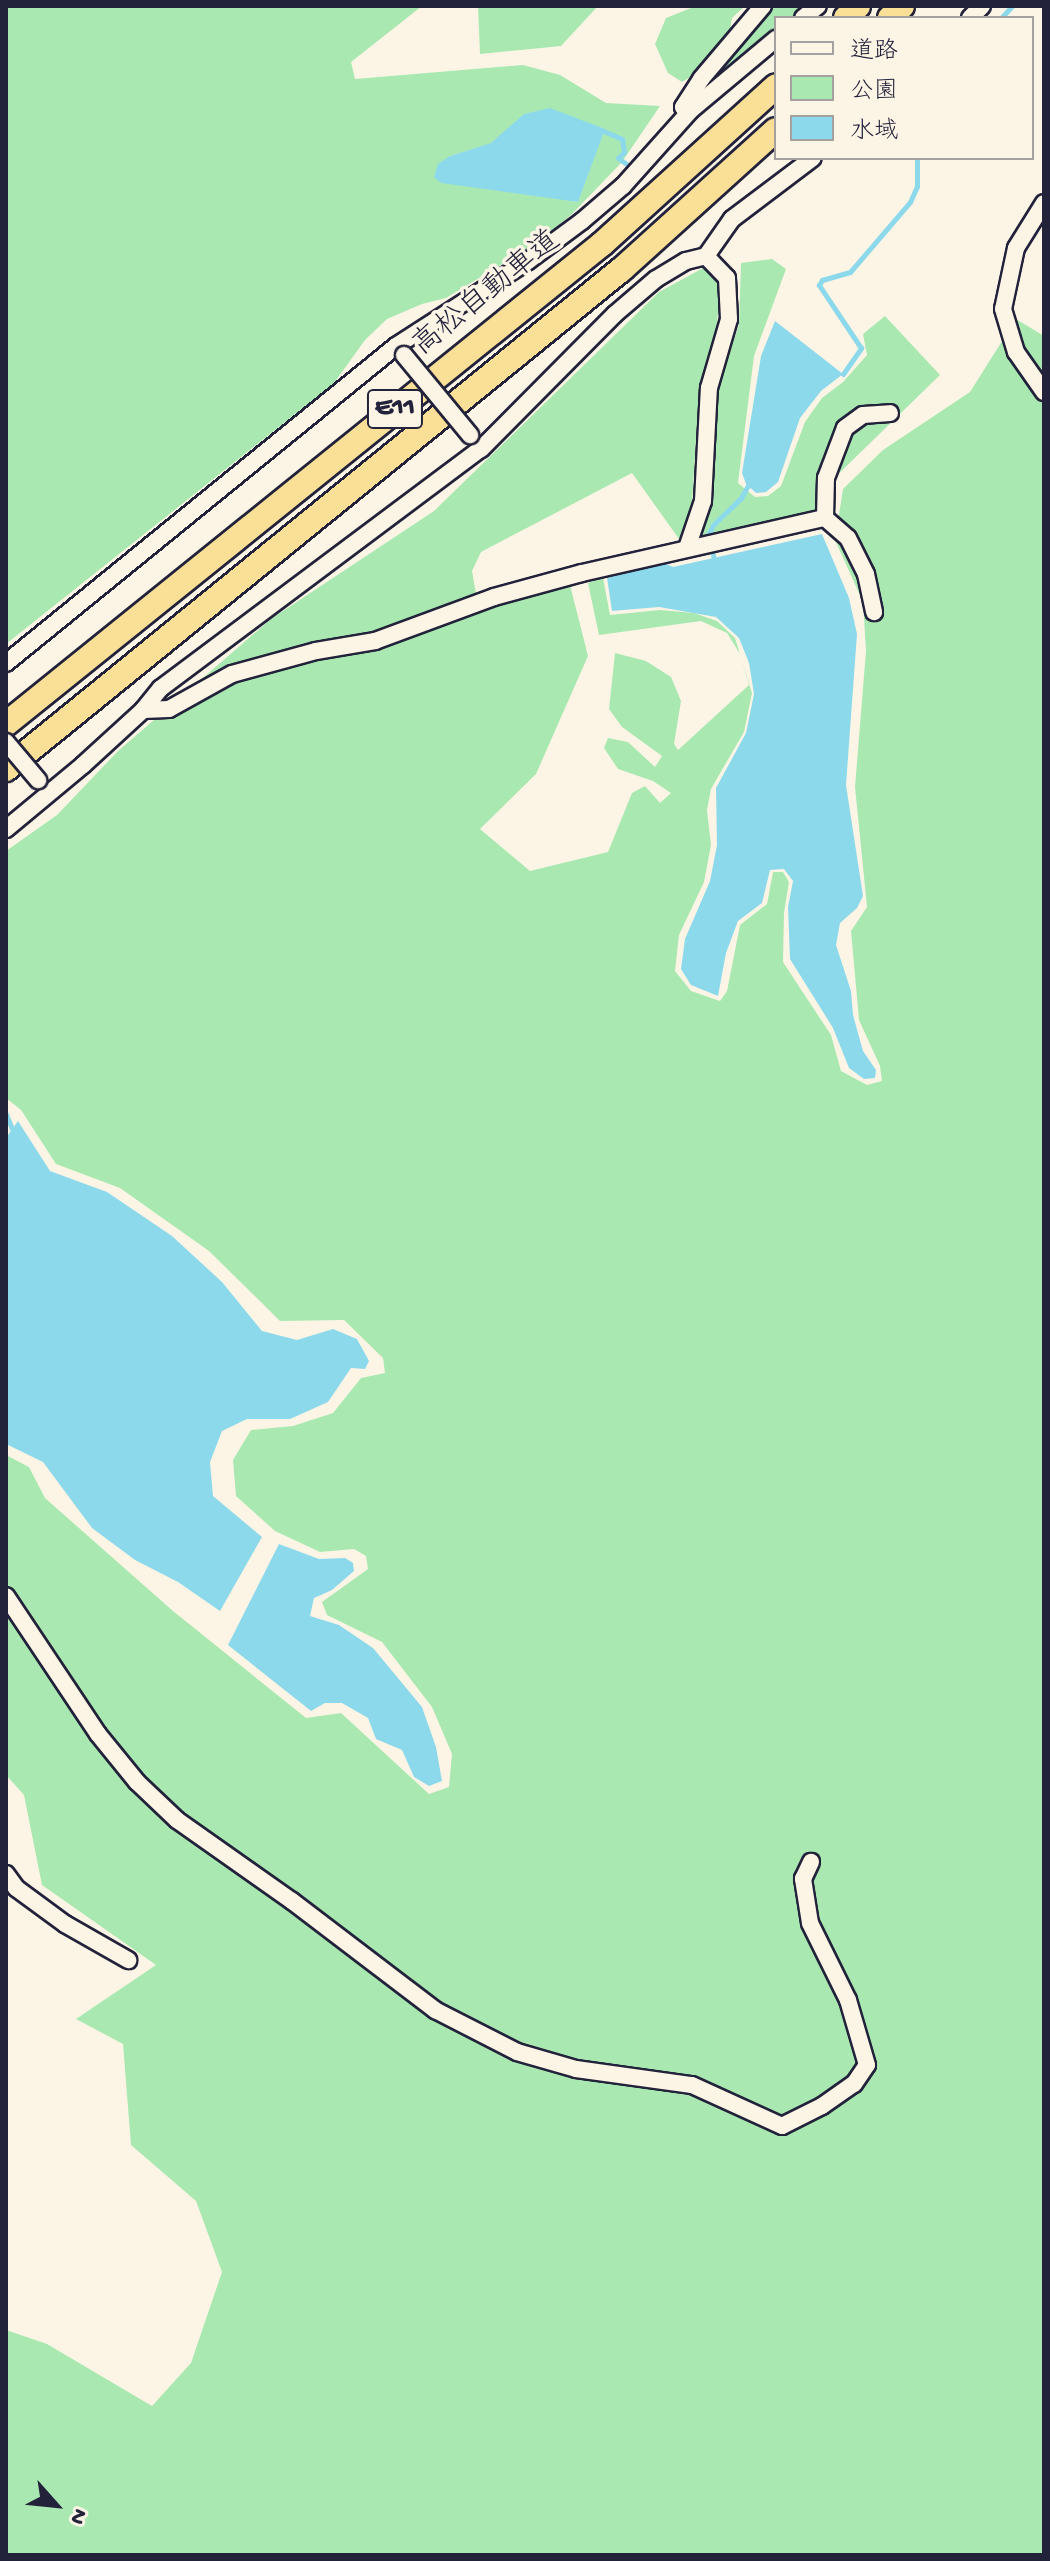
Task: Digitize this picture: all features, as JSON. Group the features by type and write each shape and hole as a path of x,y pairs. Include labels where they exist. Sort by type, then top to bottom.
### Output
{"highway":[{"name":"高松自動車道","path":"6,724 602,244 774,88"},
{"name":"E11","path":"6,769 622,269 774,132"}],"street":[{"path":"689,113 683,107 701,79 763,6"},
{"path":"6,663 400,351 582,221 623,186 689,113 774,41"},
{"path":"6,829 50,795 143,710 161,688 481,449 625,305 666,273 686,261 706,256 732,219 810,160"},
{"path":"1044,203 1016,248 1003,309 1016,352 1044,392"},
{"path":"687,548 703,501 709,388 729,319 727,278 706,256"},
{"path":"400,351 481,449"},
{"path":"825,518 826,478 845,428 863,415 890,413"},
{"path":"143,710 169,709 232,674 316,651 375,641 494,597 687,548 825,518"},
{"path":"825,518 848,538 866,574 874,612"},
{"path":"6,742 50,795"},
{"path":"6,1596 98,1734 137,1782 177,1820 292,1901 435,2010 517,2052 576,2069 692,2085 782,2126 822,2106 854,2084 867,2065 848,2000 810,1923 803,1879 811,1862"},
{"path":"6,1874 16,1888 65,1924 128,1960"}],"green space":[{"path":"6,6 422,6 351,62 355,79 523,65 560,75 606,103 660,106 622,162 572,214 535,244 446,298 387,319 365,340 334,383 6,644","holes":["492,143 578,202 519,191 450,156"]},
{"path":"478,6 598,6 561,46 480,54"},
{"path":"696,6 745,6 732,18 729,35 697,73 682,82 668,73 655,44 666,18"},
{"path":"774,6 808,6 793,16 774,16 774,30 700,93 724,59"},
{"path":"772,259 786,269 754,356 738,483 755,497 768,496 781,486 805,422 822,398 843,382 867,355 863,334 885,316 940,375 826,486 818,512 697,538 714,395 739,325 741,263"},
{"path":"705,267 720,281 720,294 714,351 699,390 692,504 679,539 632,473 481,552 472,571 479,611 570,585 588,656 536,774 480,829 530,871 608,852 632,793 645,786 660,803 671,793 653,781 618,769 604,748 608,738 628,742 655,767 662,756 622,727 609,709 615,653 646,661 671,677 681,701 674,744 678,750 749,685 741,657 752,693 744,732 711,789 707,810 711,845 704,882 679,935 675,971 691,991 720,1001 727,991 740,925 767,904 773,872 783,872 789,882 784,913 783,962 831,1035 841,1071 867,1085 882,1081 880,1066 859,1020 851,931 867,907 855,787 866,651 863,602 835,540 843,489 883,450 970,392 1016,319 1044,336 1044,2555 6,2555 6,2330 47,2344 152,2406 191,2363 222,2272 196,2201 131,2145 123,2044 76,2019 156,1965 42,1885 24,1795 6,1775 6,1455 29,1467 45,1498 173,1611 306,1718 341,1713 429,1794 449,1787 452,1754 432,1707 382,1642 327,1615 322,1602 368,1569 366,1556 354,1549 320,1552 275,1531 236,1496 233,1460 251,1430 293,1426 333,1413 361,1378 385,1373 383,1358 344,1320 280,1321 209,1251 120,1188 56,1164 21,1110 6,1098 6,851 57,815 118,751 271,619 434,511 659,292"},
{"path":"603,578 610,615 660,610 694,613 717,621 735,638 740,654 727,633 701,621 599,635 588,583"}],"water":[{"path":"550,108 605,129 578,202 441,183 434,177 438,164 450,156 491,143 524,114"},
{"path":"775,321 843,374 821,391 800,418 778,482 766,492 756,493 746,484 742,473 761,356"},
{"path":"822,534 849,598 857,634 846,785 863,896 857,908 840,923 836,945 851,991 853,1015 863,1051 876,1070 875,1078 864,1079 849,1068 833,1028 790,959 788,907 793,881 784,869 770,870 762,903 738,921 726,953 718,996 691,985 681,969 685,939 710,881 717,845 716,788 746,733 754,694 749,663 739,638 716,617 659,607 612,611 607,578 664,563 673,567"},
{"path":"18,1121 50,1171 107,1192 172,1236 222,1282 262,1331 297,1340 333,1329 357,1339 369,1361 365,1369 351,1368 328,1402 290,1419 247,1419 222,1431 210,1462 213,1496 262,1537 220,1611 178,1582 135,1560 92,1528 43,1462 6,1444 6,1138"},
{"path":"279,1544 319,1559 345,1558 353,1563 354,1571 332,1590 314,1598 310,1616 339,1625 373,1648 422,1707 436,1747 442,1781 429,1786 414,1777 402,1750 376,1739 368,1718 342,1703 325,1703 311,1711 228,1645"}],"waterway":[{"path":"1003,16 1012,6"},
{"path":"601,130 622,139 624,152 618,158 631,167"},
{"path":"843,374 861,348 819,285 822,280 850,272 910,202 917,186 917,160"},
{"path":"715,563 708,535 713,525 741,498 750,482"},
{"path":"6,1114 14,1134"}]}
